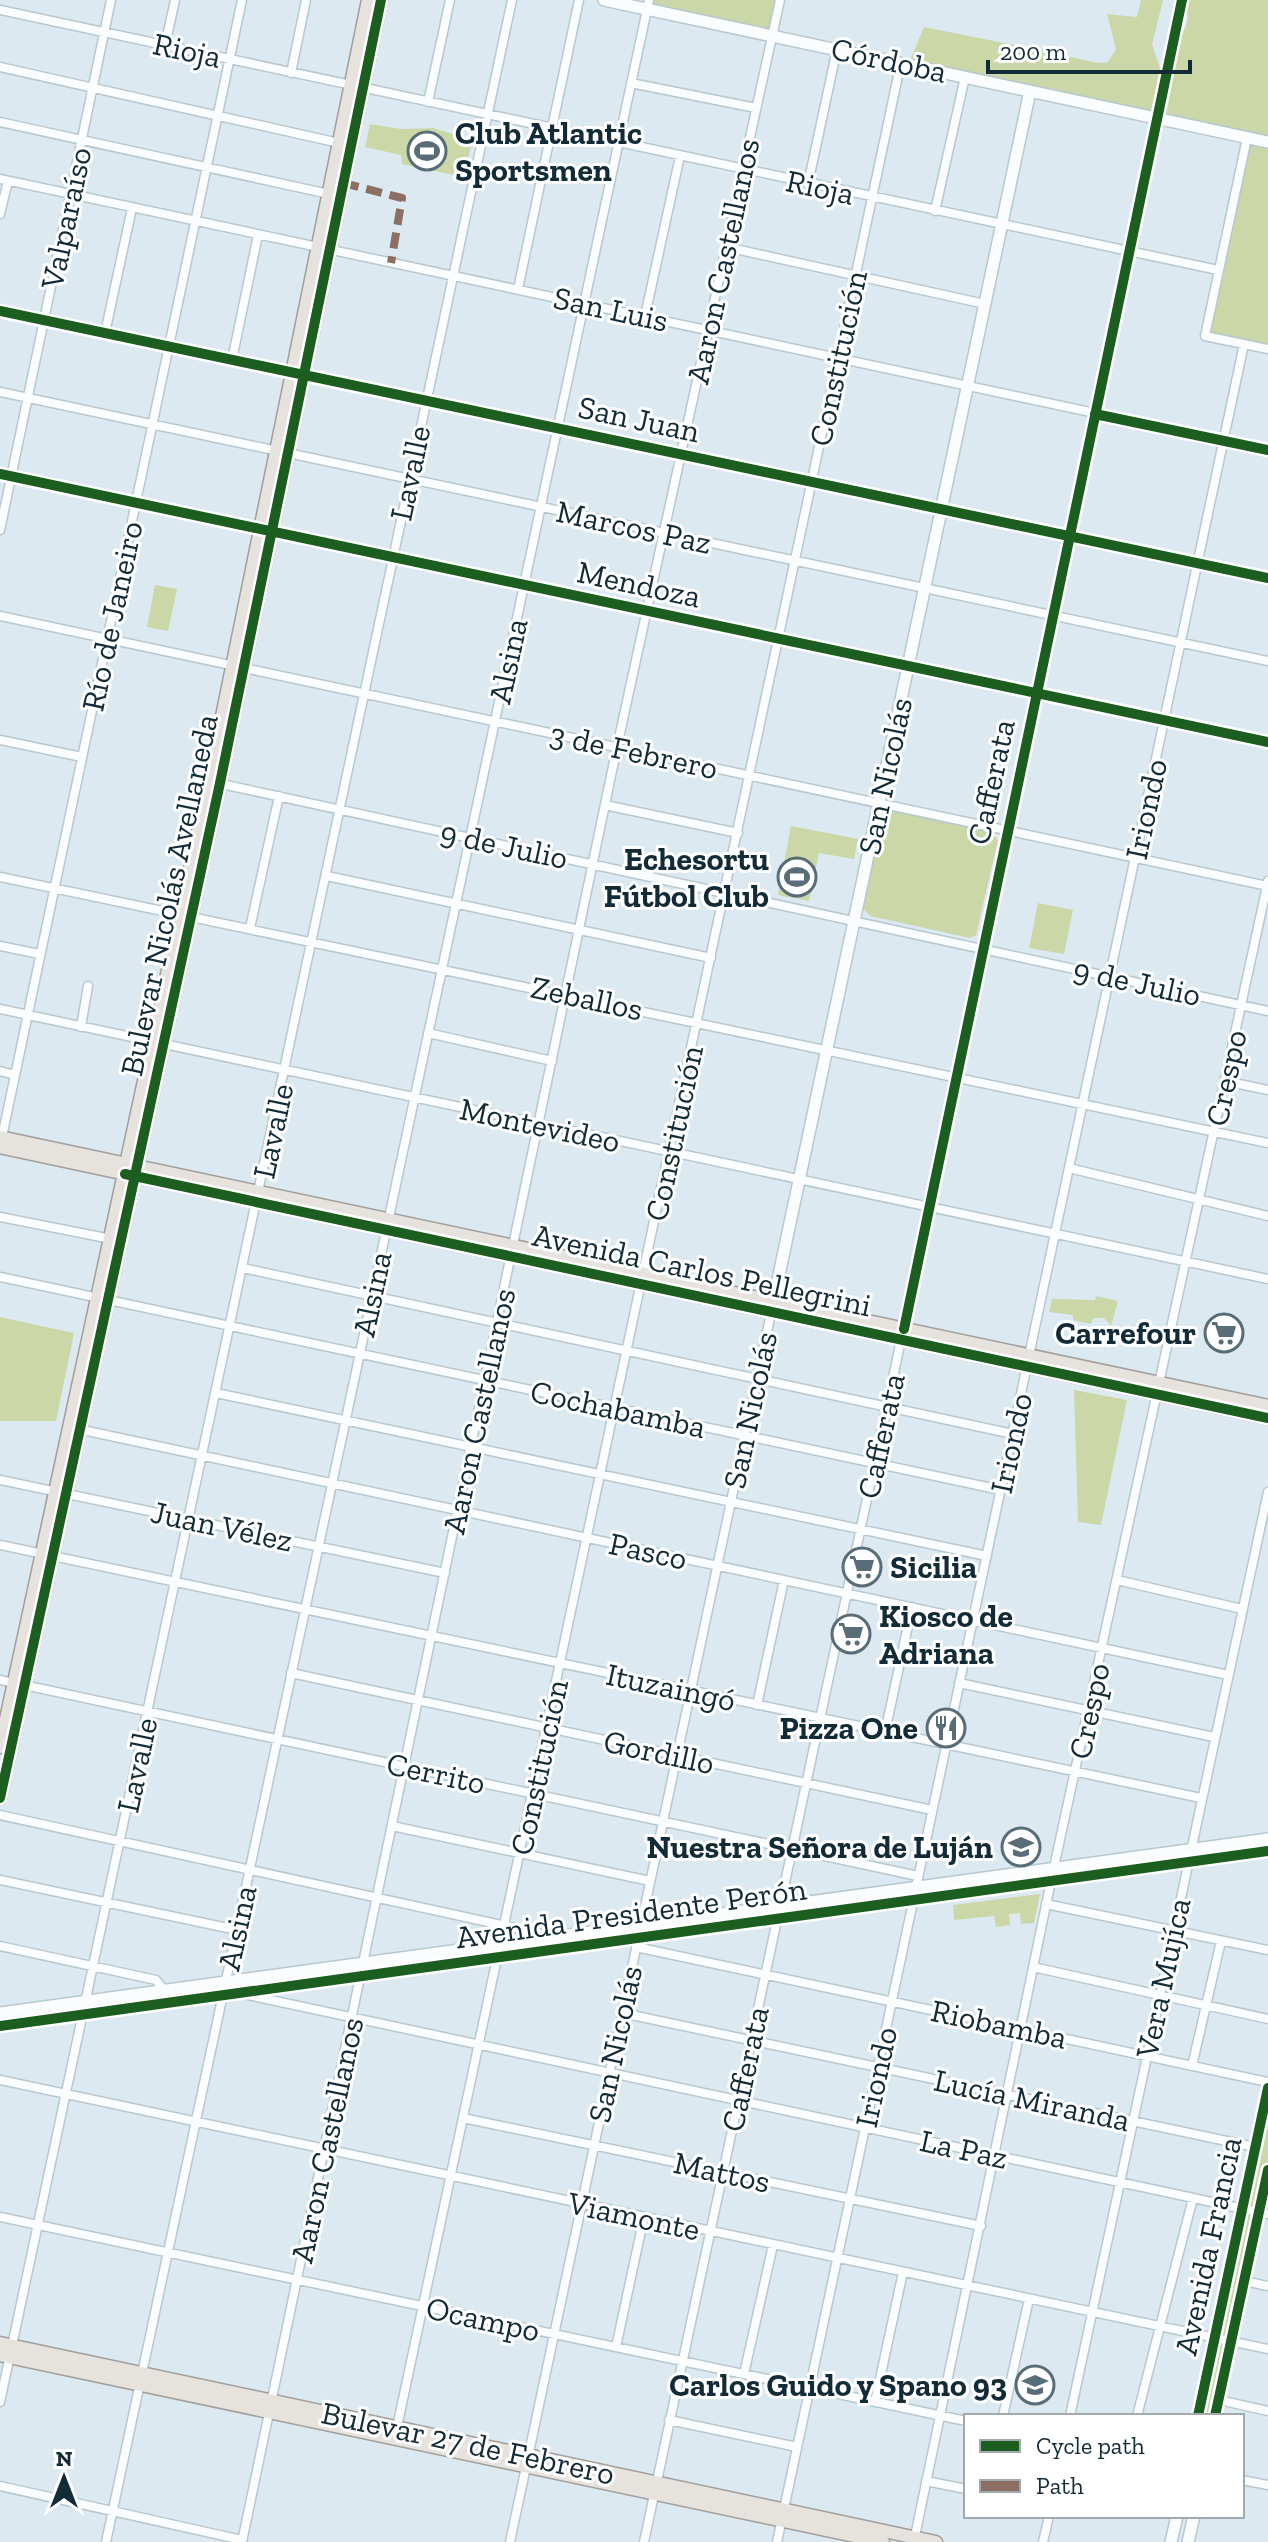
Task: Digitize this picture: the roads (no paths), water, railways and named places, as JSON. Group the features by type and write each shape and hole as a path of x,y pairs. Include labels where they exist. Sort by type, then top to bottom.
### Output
{"main road":[{"name":"Bulevar Nicolás Avellaneda","path":"0,1798 19,1685 132,1170 299,374 356,87 368,0"},
{"name":"Bulevar Nicolás Avellaneda","path":"324,249 329,194 339,143 381,0"},
{"name":"Córdoba","path":"604,0 648,4 772,35 1268,142"},
{"name":"Cafferata","path":"902,1334 1182,0"},
{"name":"San Nicolás","path":"772,1307 1030,91"},
{"name":"San Juan","path":"0,311 1268,578"},
{"name":"Mendoza","path":"6,475 1268,742"},
{"name":"Avenida Carlos Pellegrini","path":"1,1140 1028,1361 1157,1388 1268,1406"},
{"name":"Bulevar Nicolás Avellaneda","path":"103,1299 111,1239 132,1170"},
{"name":"Avenida Carlos Pellegrini","path":"1157,1388 1268,1418"},
{"name":"Bulevar Nicolás Avellaneda","path":"0,1747 19,1685"},
{"name":"Avenida Presidente Perón","path":"916,1888 1051,1881 1268,1839"},
{"name":"Avenida Presidente Perón","path":"0,2026 497,1957 637,1943 916,1888 1054,1869 1268,1851"},
{"name":"Avenida Presidente Perón","path":"0,2013 640,1926 778,1913"},
{"name":"Avenida Francia","path":"1198,2414 1268,2085"},
{"name":"Avenida Francia","path":"1216,2414 1244,2281 1264,2213 1268,2170"},
{"name":"Bulevar 27 de Febrero","path":"5,2350 783,2515 936,2542"},
{"name":"Bulevar 27 de Febrero","path":"783,2515 883,2542"},
{"path":"1171,2542 1177,2518"},
{"path":"1188,2542 1194,2518"}],"street":[{"name":"Valparaíso","path":"0,530 6,475 28,398 111,0"},
{"path":"165,46 175,0"},
{"name":"Río de Janeiro","path":"1,1140 242,0"},
{"path":"291,73 306,0"},
{"path":"428,102 450,0"},
{"name":"Lavalle","path":"0,2402 5,2350 38,2225 342,810 512,0"},
{"path":"518,289 579,0"},
{"name":"Aaron Castellanos","path":"242,2541 617,747 780,0"},
{"name":"Alsina","path":"106,2542 648,4"},
{"name":"Rioja","path":"0,10 1218,270"},
{"path":"808,184 837,49"},
{"name":"Constitución","path":"395,2433 644,1280 901,62"},
{"path":"0,67 339,143"},
{"path":"935,211 965,77"},
{"path":"631,83 756,108"},
{"path":"0,122 329,194"},
{"path":"1247,138 1205,336 1268,349"},
{"path":"645,316 680,156"},
{"path":"0,214 4,180"},
{"name":"San Luis","path":"4,180 1268,450"},
{"path":"105,333 132,208"},
{"path":"232,360 258,235"},
{"path":"726,247 985,304"},
{"name":"Iriondo","path":"777,2542 1244,344"},
{"name":"Marcos Paz","path":"0,392 1268,661"},
{"name":"3 de Febrero","path":"0,616 1268,884"},
{"path":"0,740 82,757"},
{"name":"9 de Julio","path":"214,782 1268,1011"},
{"path":"250,928 279,796"},
{"path":"605,805 738,833"},
{"path":"327,876 711,958"},
{"name":"Zeballos","path":"0,877 566,993 1268,1143"},
{"name":"Crespo","path":"914,2540 1046,1904 1268,884"},
{"path":"0,946 39,954"},
{"path":"81,1027 88,986"},
{"name":"Montevideo","path":"0,1009 1268,1279"},
{"path":"428,1033 552,1061"},
{"path":"0,1071 15,1075"},
{"path":"1225,1081 1268,1090"},
{"path":"1069,1168 1268,1216"},
{"path":"0,1217 111,1239"},
{"path":"243,1268 1013,1434"},
{"name":"Cochabamba","path":"0,1277 1001,1490"},
{"name":"San Nicolás","path":"510,2542 772,1307"},
{"name":"Cafferata","path":"644,2542 902,1334"},
{"path":"216,1393 346,1418 987,1556"},
{"name":"Pasco","path":"75,1429 1228,1675"},
{"name":"Juan Vélez","path":"0,1480 445,1573"},
{"name":"Vera Mujíca","path":"1070,2414 1268,1492"},
{"name":"Ituzaingó","path":"0,1545 1201,1798"},
{"path":"757,1705 784,1580"},
{"path":"1117,1580 1242,1609"},
{"path":"885,1732 912,1607"},
{"name":"Gordillo","path":"291,1673 932,1810"},
{"name":"Cerrito","path":"0,1680 792,1850 916,1888"},
{"path":"959,1683 1214,1737"},
{"path":"0,1815 556,1937"},
{"path":"392,1826 650,1881"},
{"path":"0,1880 237,1930"},
{"path":"1046,1904 1268,1950"},
{"path":"1192,2066 1221,1941"},
{"name":"Riobamba","path":"637,1943 1268,2085"},
{"path":"0,1946 156,1980 164,1990"},
{"path":"1033,1967 1268,2019"},
{"name":"La Paz","path":"238,1993 1264,2213"},
{"name":"Lucía Miranda","path":"622,2013 1255,2147"},
{"name":"Viamonte","path":"0,2080 1268,2349"},
{"name":"Mattos","path":"463,2118 981,2226"},
{"path":"1138,2414 1193,2198"},
{"name":"Ocampo","path":"0,2217 964,2421"},
{"path":"616,2347 644,2217"},
{"path":"744,2374 773,2245"},
{"path":"875,2402 903,2272"},
{"path":"1244,2281 1268,2286"},
{"path":"1003,2414 1029,2299"},
{"path":"1219,2400 1268,2411"},
{"path":"669,2420 797,2447"},
{"path":"1244,2480 1268,2485"},
{"path":"926,2481 964,2489"},
{"path":"0,2486 242,2541"},
{"path":"1043,2542 1049,2518"}],"place":[{"name":"Club Atlantic Sportsmen","path":"427,151"},
{"name":"Echesortu Fútbol Club","path":"797,877"},
{"name":"Carrefour","path":"1224,1333"},
{"name":"Sicilia","path":"862,1567"},
{"name":"Kiosco de Adriana","path":"851,1634"},
{"name":"Pizza One","path":"946,1728"},
{"name":"Nuestra Señora de Luján","path":"1021,1847"},
{"name":"Carlos Guido y Spano 93","path":"1035,2385"}]}
